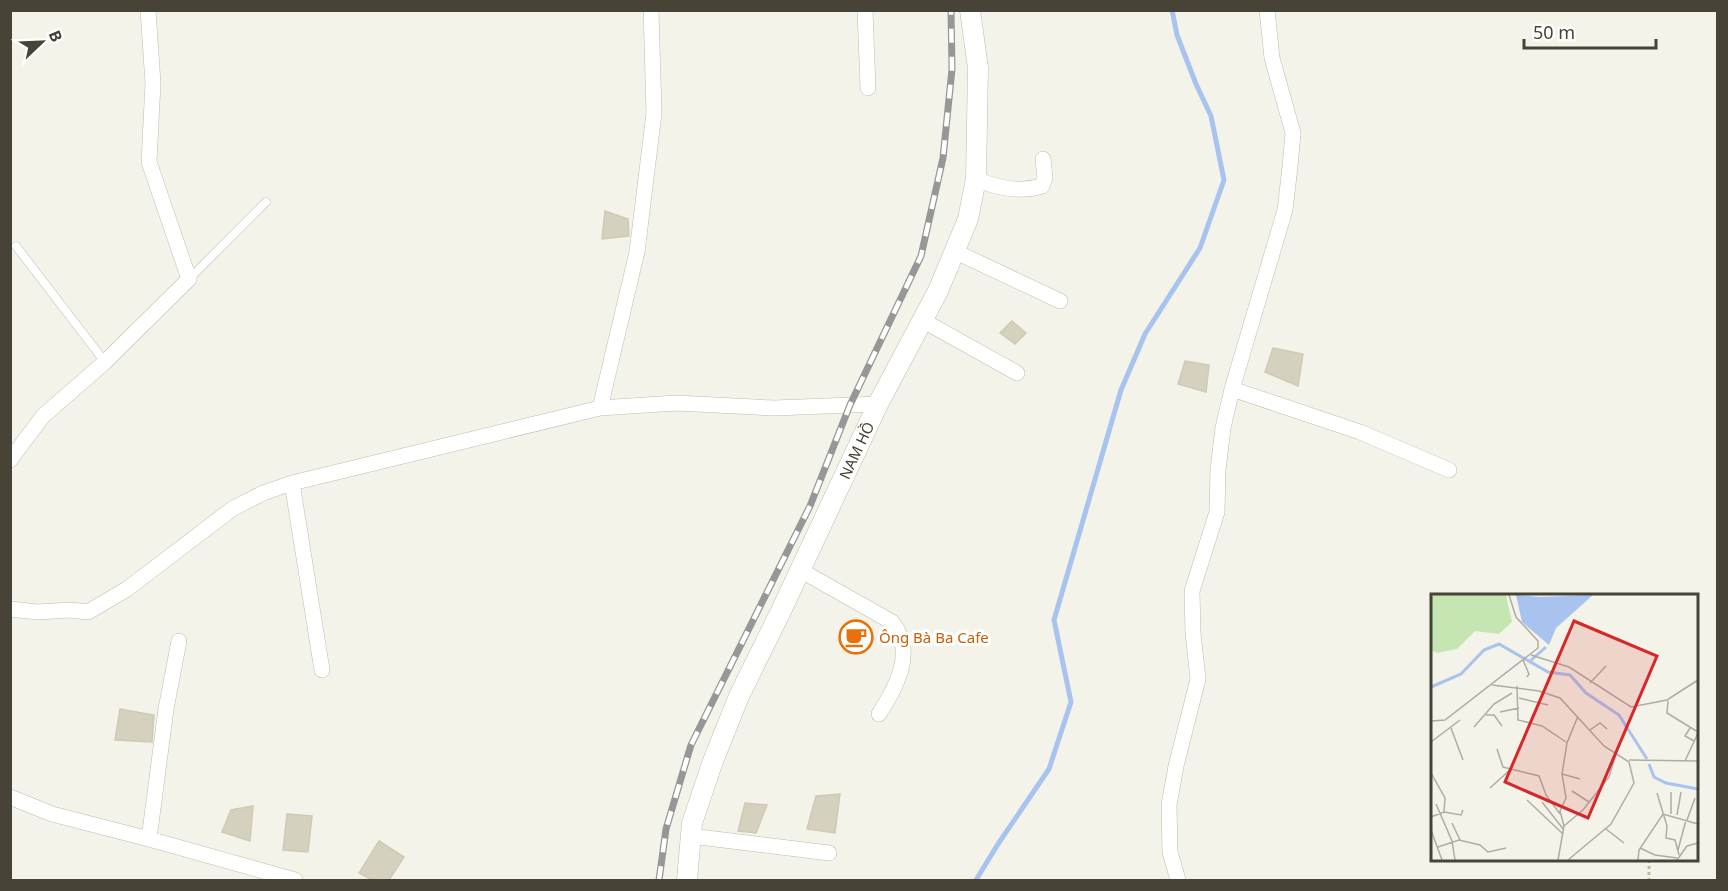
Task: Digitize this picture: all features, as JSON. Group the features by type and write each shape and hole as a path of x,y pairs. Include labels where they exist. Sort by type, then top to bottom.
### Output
{"street":[{"path":"10,460 44,416 105,362 189,279 149,162 153,83 148,10"},
{"path":"600,408 637,252 654,113 651,10"},
{"path":"865,10 868,88"},
{"name":"NAM HỒ","path":"687,880 692,823 713,761 739,696 879,404 956,252 968,219 976,179 978,68 970,10"},
{"path":"1178,880 1170,852 1169,805 1176,766 1198,679 1193,633 1192,591 1217,512 1218,470 1223,428 1232,388 1285,210 1290,167 1293,133 1272,57 1267,10"},
{"path":"976,179 997,188 1032,189 1042,186 1045,178 1043,159"},
{"path":"956,252 1060,301"},
{"path":"922,320 1017,373"},
{"path":"1232,388 1360,432 1449,470"},
{"path":"10,609 38,612 70,610 88,612 127,589 232,509 263,493 292,483 600,408 676,403 774,408 879,404"},
{"path":"292,483 322,670"},
{"path":"800,570 892,621 900,632 903,665 896,687 879,714"},
{"path":"149,839 166,709 179,641"},
{"path":"10,797 51,814 296,880"},
{"path":"691,836 829,853"}],"lane":[{"path":"189,279 266,202"},
{"path":"16,246 105,362"}],"path":[{"path":"1649,861 1649,880"}],"building":[{"path":"605,211 628,219 629,236 602,239"},
{"path":"1012,321 1026,333 1015,344 1000,333"},
{"path":"1273,348 1303,354 1298,386 1265,372"},
{"path":"1185,361 1209,365 1206,392 1178,384"},
{"path":"120,709 154,715 152,742 115,740"},
{"path":"840,794 835,833 807,829 816,796"},
{"path":"745,803 767,805 756,833 738,831"},
{"path":"253,806 250,841 222,832 231,810"},
{"path":"287,814 312,816 308,852 283,850"},
{"path":"379,841 404,857 389,880 372,880 359,873"}],"waterway":[{"path":"976,880 1049,769 1071,702 1054,620 1121,390 1145,334 1200,248 1224,180 1211,116 1177,35 1172,10"}],"railway":[{"path":"659,880 666,829 691,745 810,506 850,405 921,256 943,158 952,69 951,10"}],"place":[{"name":"Ông Bà Ba Cafe","path":"856,637"}]}
